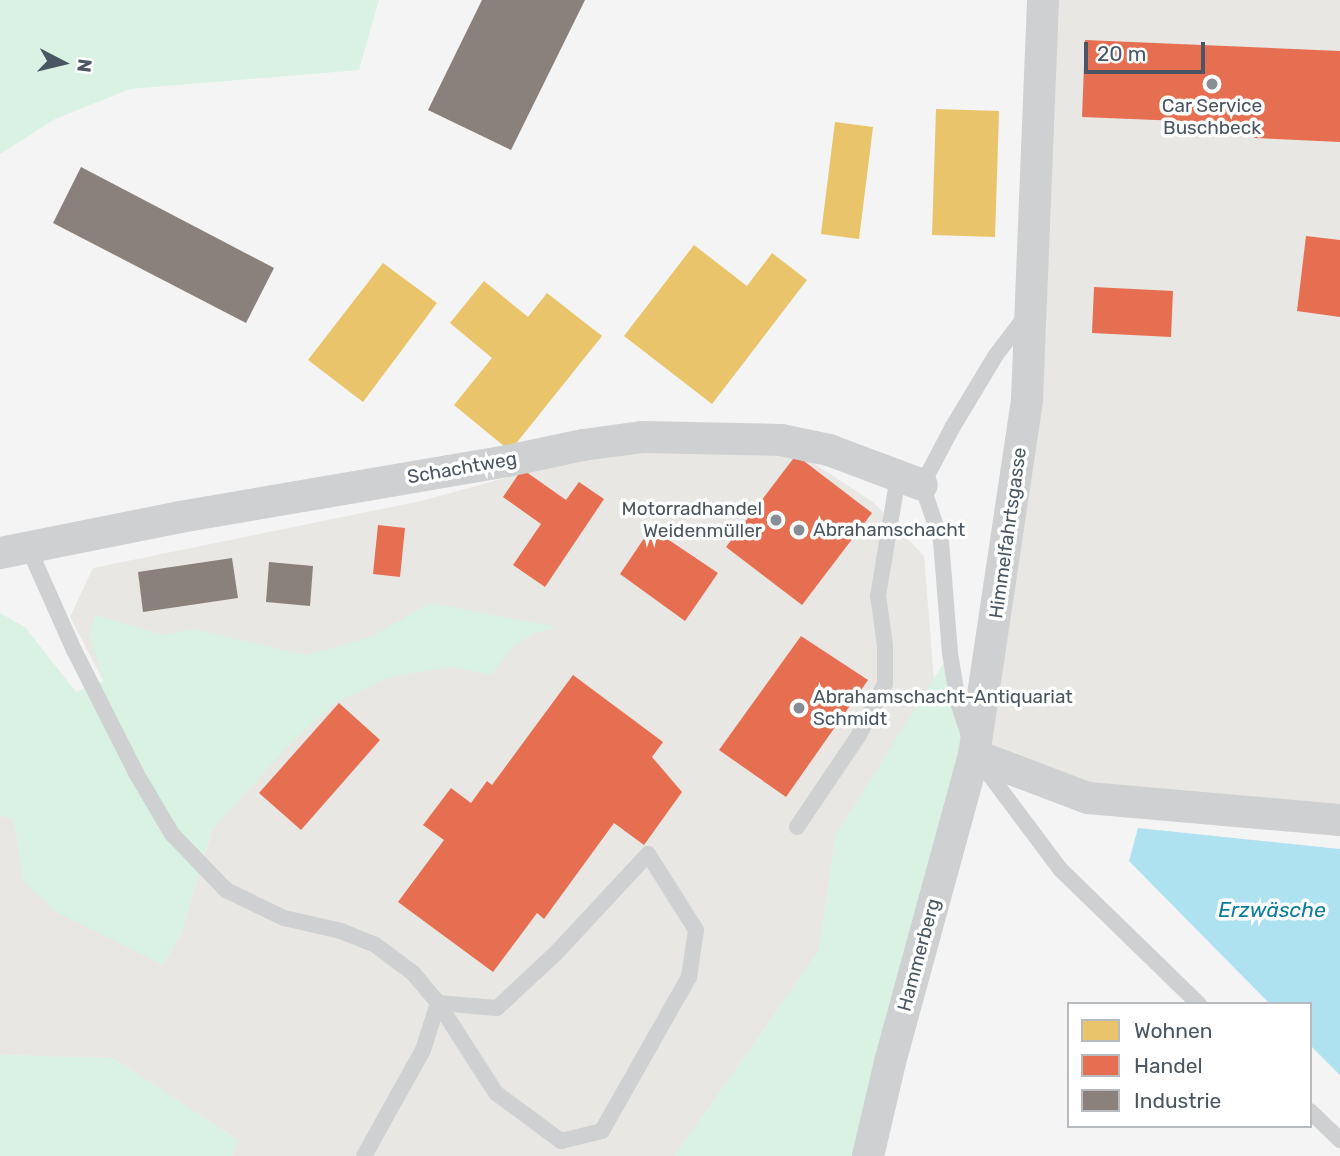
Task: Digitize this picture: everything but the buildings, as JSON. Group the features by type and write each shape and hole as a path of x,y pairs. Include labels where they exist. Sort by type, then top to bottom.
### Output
{"street":[{"name":"Himmelfahrtsgasse","path":"974,755 1027,399 1042,0"},
{"name":"Schachtweg","path":"15,551 180,517 507,461 583,445 643,437 781,440 829,450 910,481"},
{"path":"974,755 1088,798 1340,820"},
{"name":"Hammerberg","path":"868,1156 890,1062 974,755"}],"lane":[{"path":"797,827 859,735 885,684 885,645 878,596 910,481 952,428 996,355 1031,310"},
{"path":"910,481 941,541 950,653 958,702 974,755 1060,869 1197,1002"},
{"path":"15,551 80,663 135,773 172,834 226,890 284,918 341,931 374,944 413,973 438,1003 496,1093 561,1141 602,1130 689,977 696,930 648,854 557,952 497,1008 438,1003"},
{"path":"363,1156 423,1050 438,1003"},
{"path":"1312,1113 1340,1140"}],"shaded area":[{"path":"1043,0 1340,0 1340,820 1088,798 974,755 1027,399"},
{"path":"654,449 801,455 873,502 924,556 934,680 836,835 819,951 675,1156 232,1156 238,1140 113,1058 0,1055 0,815 14,820 24,882 163,965 181,934 212,831 144,758 70,617 93,568 421,501 564,462"}],"green space":[{"path":"0,0 379,0 359,70 130,89 55,119 0,154"},
{"path":"430,603 558,627 535,633 514,646 491,675 452,667 390,677 335,703 289,745 212,830 181,934 163,965 58,913 24,882 14,820 0,815 0,613 25,627 76,692 104,681 89,635 95,615 164,635 194,629 306,655 371,637"},
{"path":"950,653 974,755 868,1156 675,1156 819,951 836,835"},
{"path":"0,1055 113,1058 238,1140 232,1156 0,1156"}],"water":[{"name":"Erzwäsche","path":"1138,828 1340,849 1340,1075 1312,1047 1312,1002 1268,1002 1129,861"}],"place":[{"name":"Car Service Buschbeck","path":"1212,84"},
{"name":"Motorradhandel Weidenmüller","path":"776,520"},
{"name":"Abrahamschacht","path":"799,530"},
{"name":"Abrahamschacht-Antiquariat Schmidt","path":"799,708"}]}
